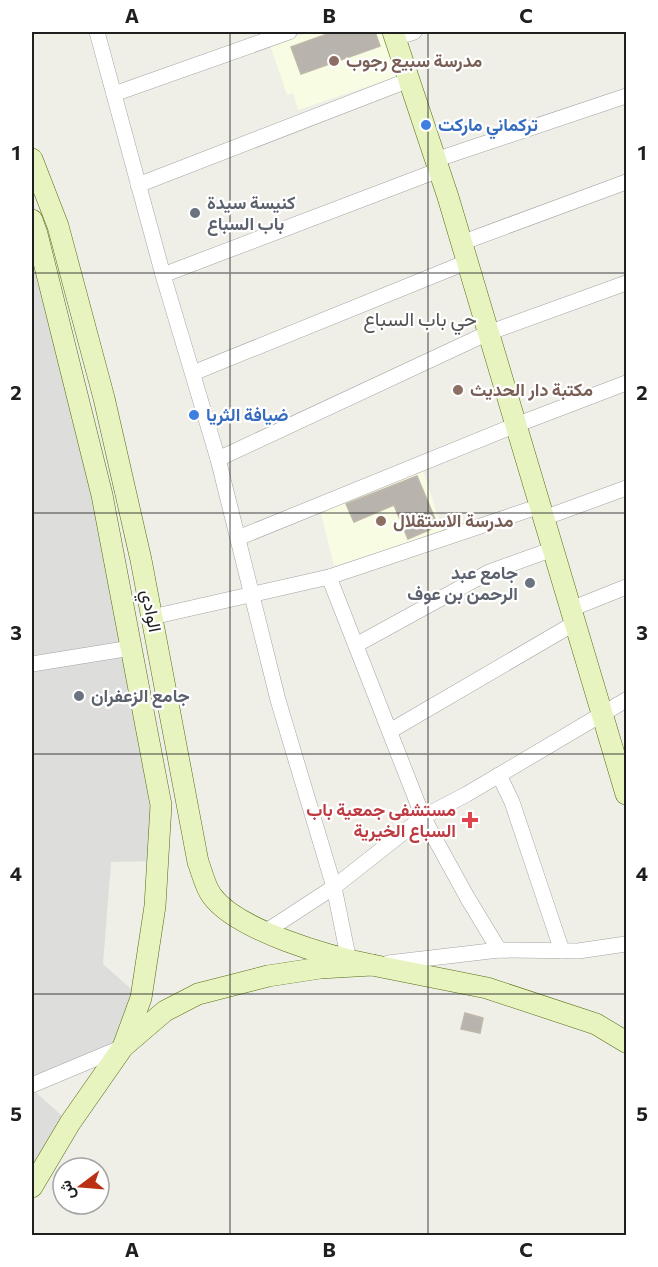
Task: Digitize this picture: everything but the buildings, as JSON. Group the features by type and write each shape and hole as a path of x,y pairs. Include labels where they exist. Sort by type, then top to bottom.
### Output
{"main road":[{"path":"401,34 409,80 464,252 627,794"},
{"name":"الوادي","path":"32,159 58,226 105,398 141,560 198,862 211,895 226,910 266,932 349,961 372,965"},
{"name":"الوادي","path":"33,230 102,495 160,806 155,906 141,998 123,1047"},
{"path":"32,1187 70,1123 123,1047 165,1011 198,994 268,976 320,968 372,965 487,988 596,1024 627,1042"}],"street":[{"path":"97,32 163,275 218,459 278,700 333,887 349,961"},
{"path":"114,93 289,32"},
{"path":"138,185 409,80"},
{"path":"163,275 437,165 627,96"},
{"path":"193,373 464,252 627,183"},
{"path":"218,459 488,333 627,283"},
{"path":"238,538 516,425 627,383"},
{"path":"152,617 252,596 329,576 627,488"},
{"path":"356,645 489,572 553,549"},
{"path":"329,576 423,817 466,897 499,950"},
{"path":"390,731 573,616 627,587"},
{"path":"32,664 131,648"},
{"path":"266,932 333,887 423,817 627,700"},
{"path":"499,775 512,802 562,951"},
{"path":"372,965 499,950 578,951 627,944"},
{"path":"32,1085 123,1047"}],"shaded area":[{"name":"مدرسة سبيع رجوب","path":"311,32 382,32 398,76 298,110 293,93 287,95 270,45"},
{"path":"32,220 161,806 158,861 111,862 103,964 141,998 123,1047 32,1085"},
{"name":"مدرسة الاستقلال","path":"423,470 443,532 334,566 320,511"},
{"path":"32,1089 70,1123 32,1187"}],"place":[{"name":"مدرسة سبيع رجوب","path":"334,61"},
{"name":"تركماني ماركت","path":"426,125"},
{"name":"كنيسة سيدة باب السباع","path":"195,213"},
{"name":"مكتبة دار الحديث","path":"458,390"},
{"name":"ضيافة الثريا","path":"194,415"},
{"name":"مدرسة الاستقلال","path":"381,521"},
{"name":"جامع عبد الرحمن بن عوف","path":"530,583"},
{"name":"جامع الزعفران","path":"79,696"},
{"name":"مستشفى جمعية باب السباع الخيرية","path":"470,820"}],"district":[{"name":"حي باب السباع","path":"420,319"}]}
